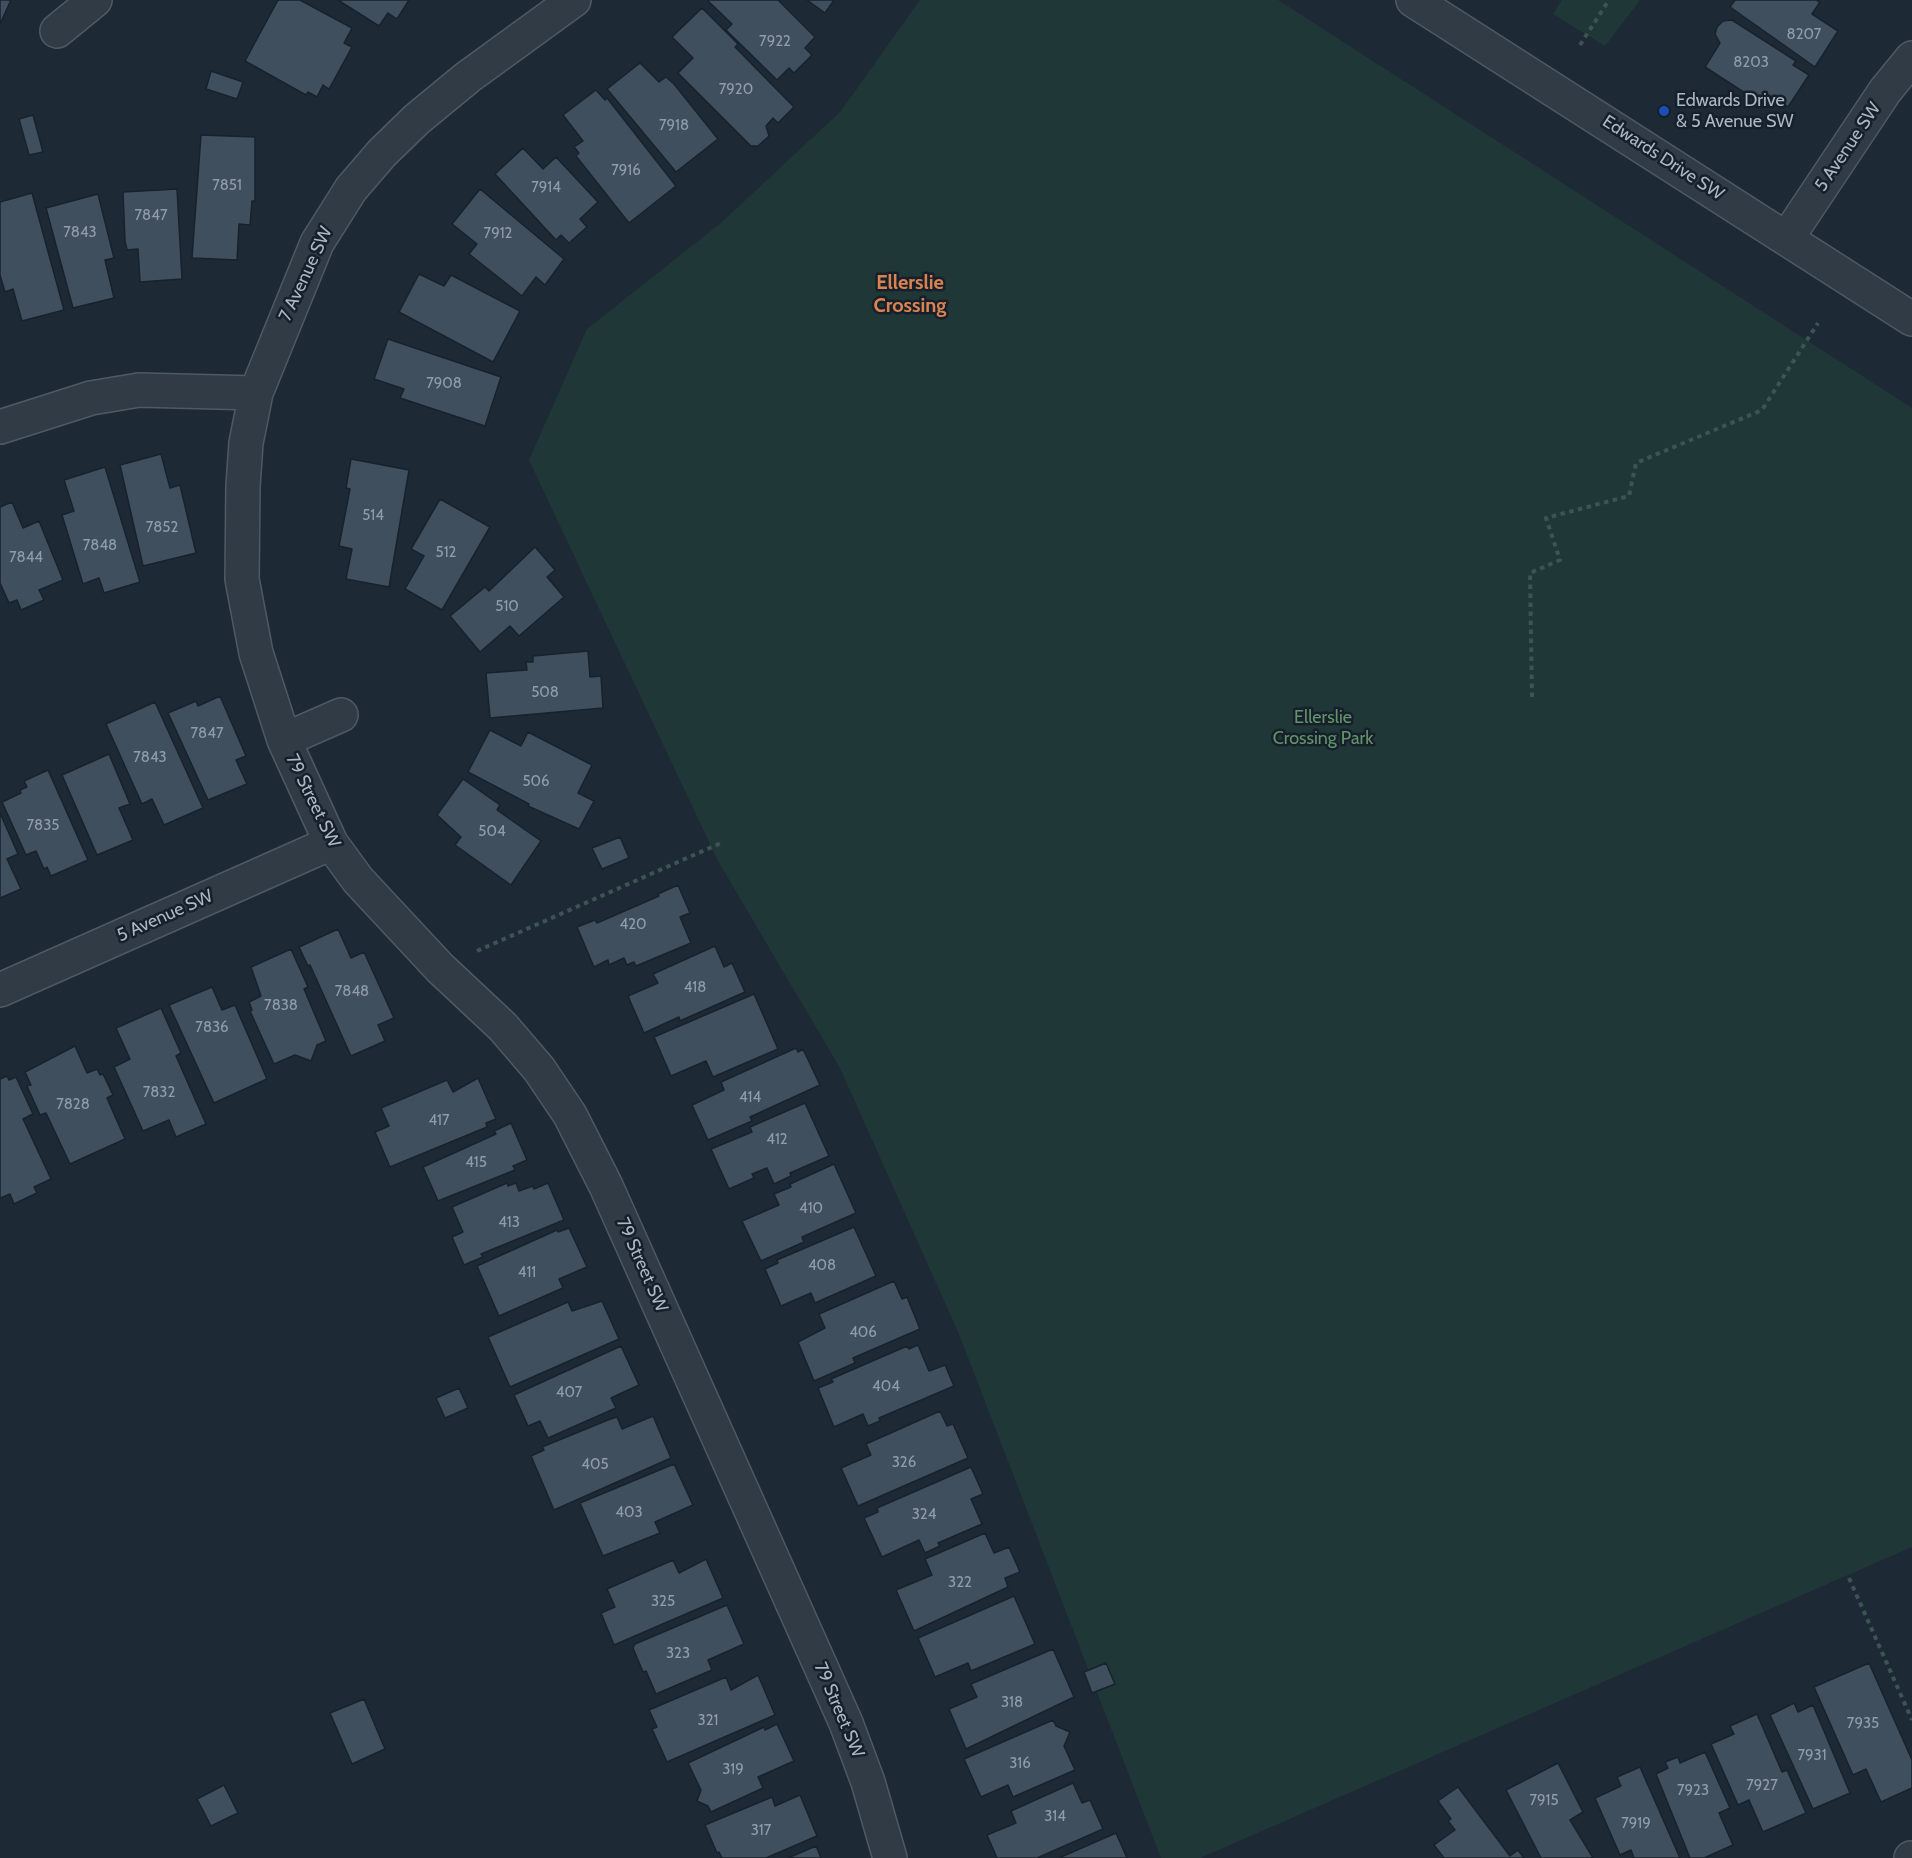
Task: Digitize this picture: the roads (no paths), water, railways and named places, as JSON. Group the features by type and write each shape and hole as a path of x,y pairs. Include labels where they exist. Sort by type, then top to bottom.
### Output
{"street":[{"path":"57,31 95,0"},
{"name":"7 Avenue SW","path":"256,393 317,243 351,189 382,153 417,119 468,76 574,0"},
{"name":"Edwards Drive SW","path":"1413,0 1912,319"},
{"name":"5 Avenue SW","path":"1787,238 1885,91 1912,58"},
{"path":"0,427 91,398 139,390 256,393"},
{"name":"79 Street SW","path":"256,393 246,443 242,579 256,653 284,740 331,843 358,880 440,968 503,1027 539,1069 570,1115 590,1152 846,1724 868,1782 890,1858"},
{"name":"79 Street SW","path":"284,740 341,715"},
{"name":"5 Avenue SW","path":"0,990 331,843"}],"place":[{"name":"Edwards Drive & 5 Avenue SW","path":"1664,111"}],"district":[{"name":"Ellerslie Crossing","path":"910,294"}],"park label":[{"name":"Ellerslie Crossing Park","path":"1323,728"}]}
